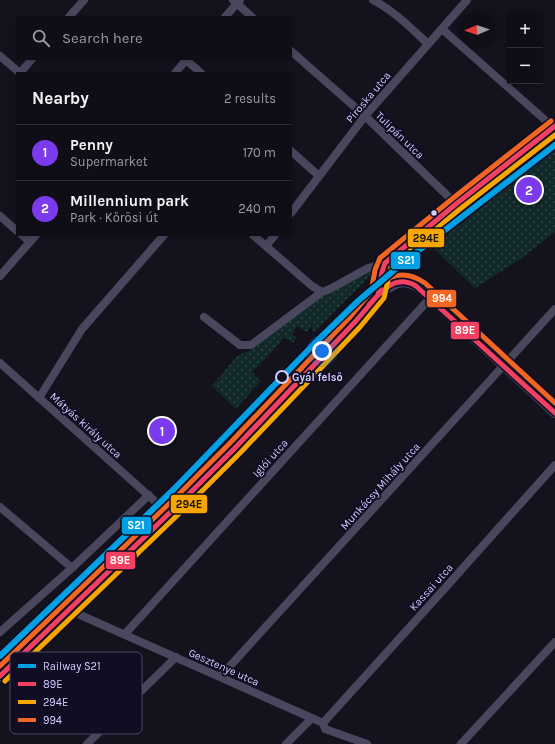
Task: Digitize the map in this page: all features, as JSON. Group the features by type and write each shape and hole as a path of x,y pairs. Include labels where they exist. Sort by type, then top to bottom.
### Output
{"main road":[{"path":"25,652 235,448 355,322 378,294 384,267 456,204 554,126"},
{"path":"0,676 10,666"}],"street":[{"path":"70,16 84,0"},
{"path":"373,0 385,6 400,17 428,44"},
{"name":"Piroska utca","path":"292,212 365,116 467,0"},
{"path":"226,16 237,1 251,16"},
{"path":"442,29 554,126"},
{"name":"Tulipán utca","path":"292,52 365,116 456,204"},
{"path":"0,56 19,72"},
{"path":"21,72 31,60"},
{"path":"176,72 187,60 200,72"},
{"path":"292,152 319,176"},
{"path":"0,216 16,230"},
{"path":"23,236 30,242"},
{"path":"0,276 35,236"},
{"path":"39,398 82,329 163,236"},
{"path":"254,236 312,286 322,292"},
{"path":"266,246 274,236"},
{"path":"204,317 240,345 251,345 322,292 368,268 384,267 394,280 411,283 420,288 555,413"},
{"path":"378,294 394,284 403,281"},
{"name":"Iglói utca","path":"125,634 430,297"},
{"name":"Munkácsy Mihály utca","path":"220,677 504,367 555,309"},
{"name":"Mátyás király utca","path":"0,363 158,504"},
{"name":"Kassai utca","path":"323,723 420,617 555,464"},
{"path":"0,632 72,568 149,495"},
{"path":"158,524 160,512 158,504 167,506 178,505"},
{"path":"0,507 72,568"},
{"name":"Gesztenye utca","path":"69,610 323,723 325,729 367,744"},
{"path":"461,744 555,642"},
{"path":"165,652 165,668"},
{"path":"142,690 176,657"},
{"path":"286,744 312,718"},
{"path":"87,744 97,734"}],"green space":[{"path":"555,149 555,232 522,258 475,288 433,248 433,246"},
{"path":"371,271 372,274 313,333 312,325 307,332 297,326 292,335 297,337 293,343 283,337 280,343 252,372 261,381 236,409 212,386 237,356 255,348 270,333 319,298"}],"rail line":[{"name":"S21","path":"0,656 174,489 314,344 358,301 405,261 555,145"}],"transit line":[{"name":"994","path":"15,652 178,495 230,443 350,317 371,292 375,270 380,258 551,121"},
{"name":"89E","path":"25,652 183,500 235,448 355,322 378,295 385,263 456,204 555,126"},
{"name":"294E","path":"35,652 240,453 360,327 384,298 391,267 460,209 555,135"},
{"name":"994","path":"364,300 377,286 391,277 407,275 425,283 555,403"},
{"name":"89E","path":"369,305 384,289 390,285 402,282 416,286 555,413"},
{"name":"994","path":"0,666 10,656"},
{"name":"89E","path":"0,676 10,666"},
{"name":"294E","path":"5,681 10,676"}],"place":[{"name":"Millennium park","path":"529,190"},
{"name":"Gyál felső","path":"282,377"},
{"name":"Penny","path":"162,431"}]}
